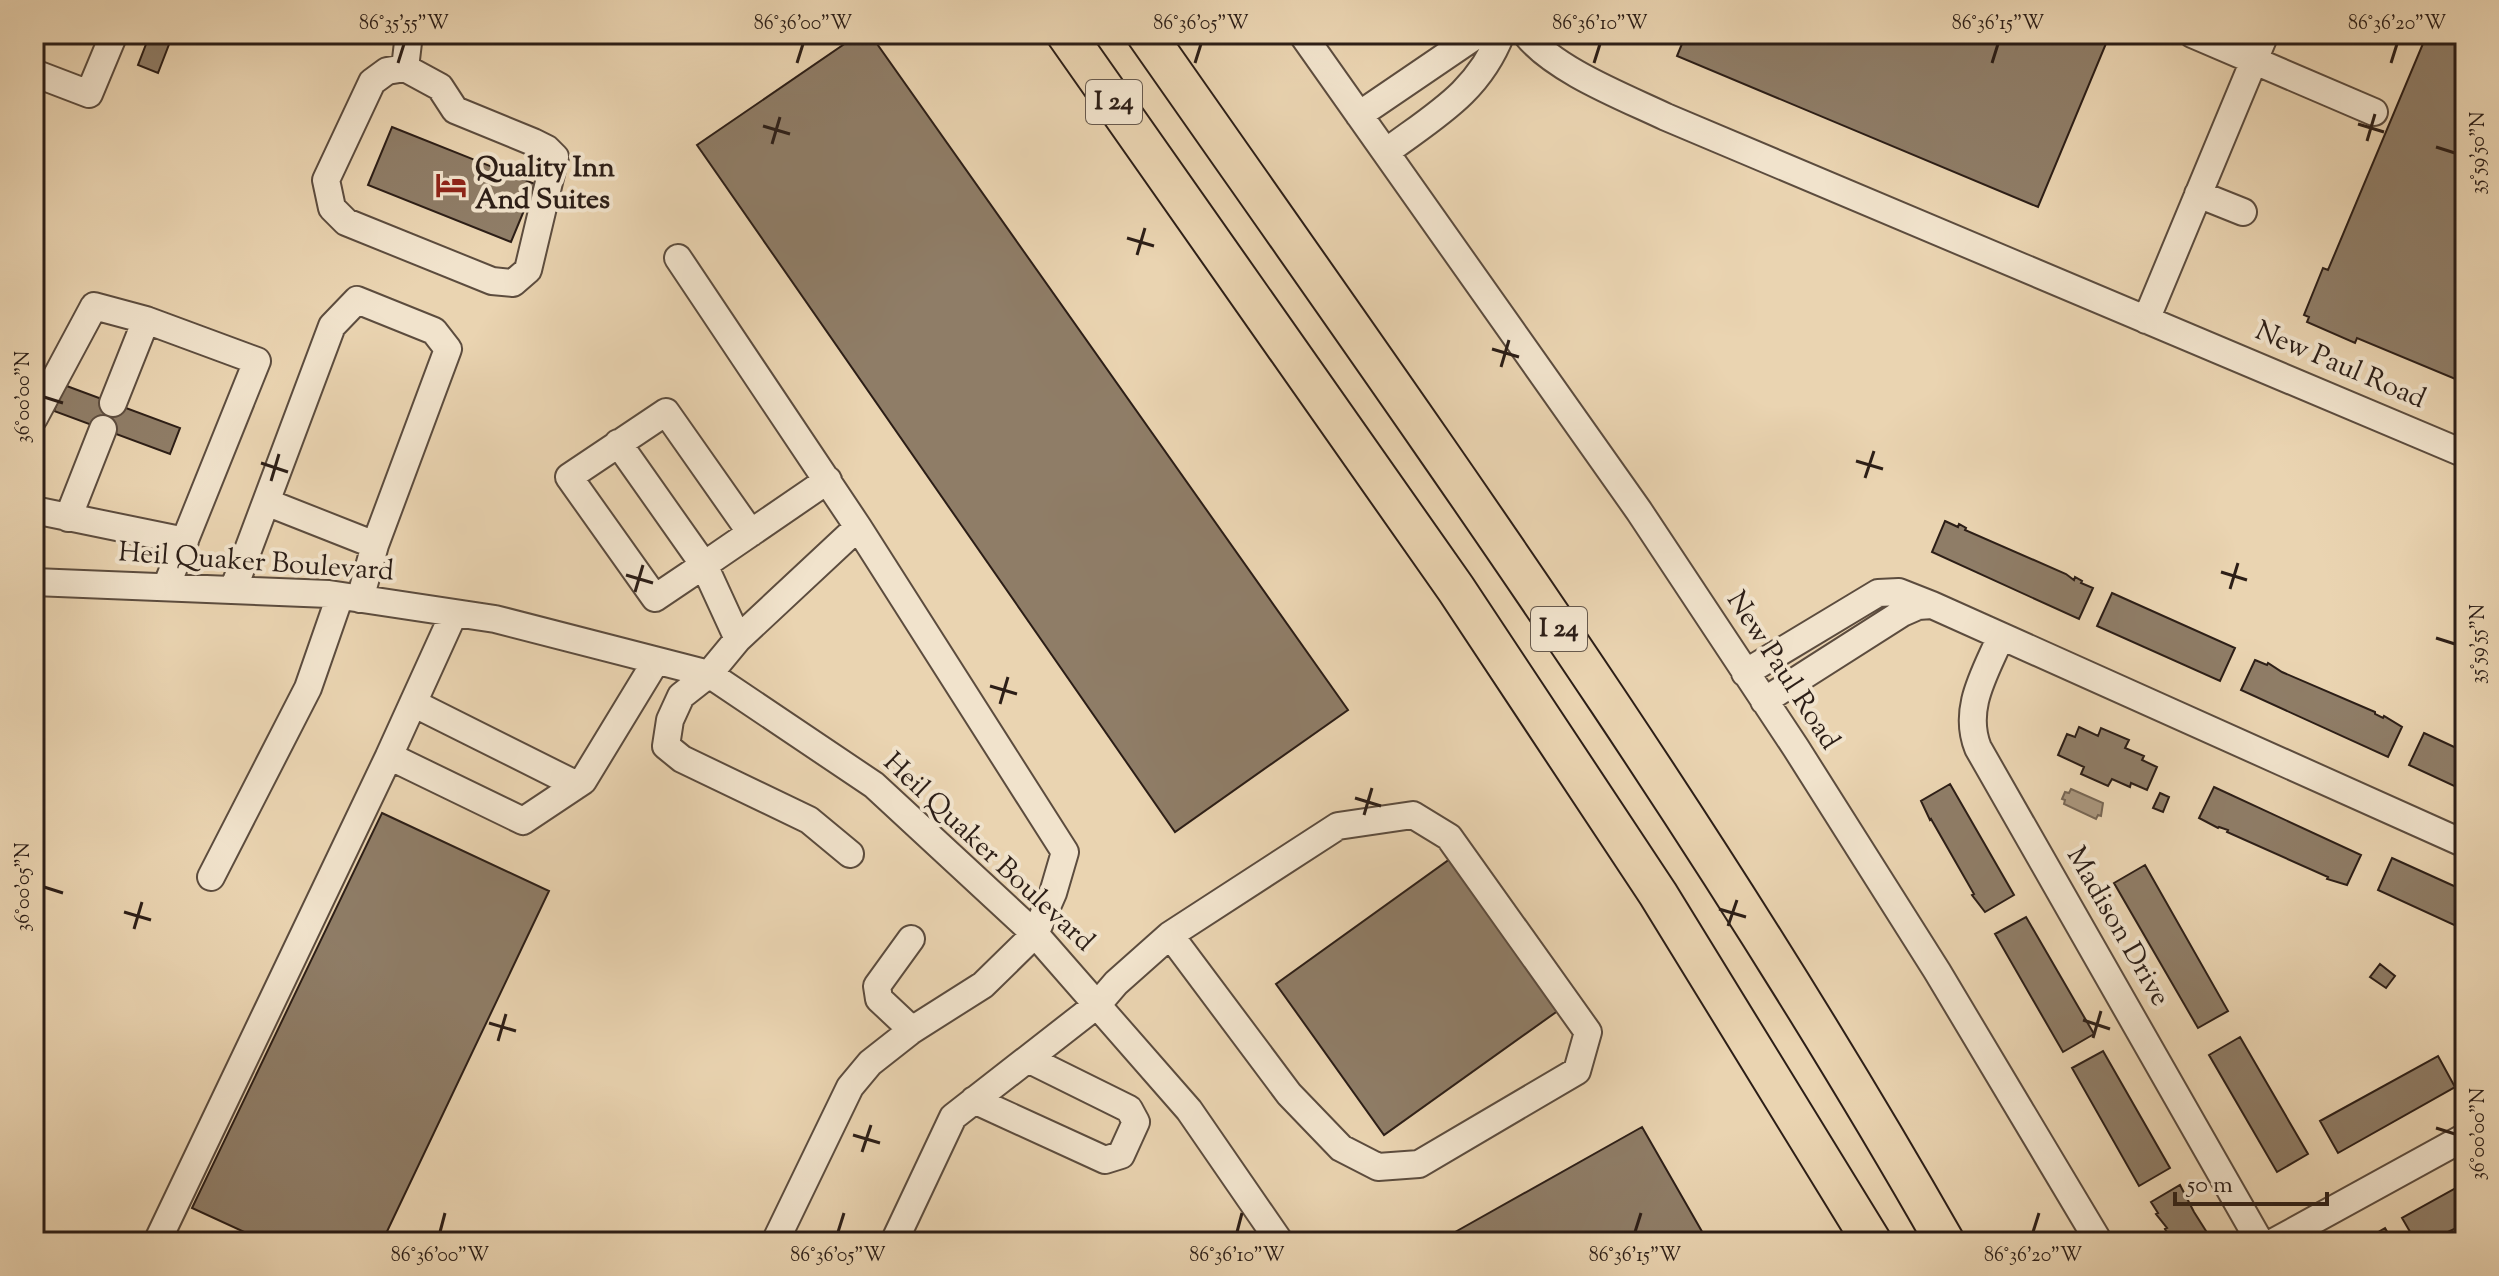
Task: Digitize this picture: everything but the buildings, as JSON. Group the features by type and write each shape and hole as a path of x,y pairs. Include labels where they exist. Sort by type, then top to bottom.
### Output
{"highway":[{"path":"1045,34 1162,171"},
{"name":"I 24","path":"1066,34 1473,616 1658,894 1872,1242"},
{"name":"I 24","path":"1146,34 1616,712 1787,979 1945,1242"}],"street":[{"path":"34,73 89,94 114,34"},
{"path":"405,68 409,34"},
{"name":"New Paul Road","path":"1302,34 1639,511 1929,959 2099,1242"},
{"path":"1359,115 1478,34"},
{"path":"1386,152 1474,82 1501,34"},
{"name":"New Paul Road","path":"1526,34 1536,46 1560,63 1666,117 2465,454"},
{"path":"2192,34 2374,112"},
{"path":"2146,320 2265,34"},
{"path":"405,68 440,87 455,110 533,142 555,157 528,270 513,283 492,281 346,222 332,208 326,180 372,82 387,71 405,68"},
{"path":"2198,194 2243,212"},
{"path":"678,258 828,480 1065,852 1053,893 1035,934 983,985 912,1030 870,1063 850,1087 775,1242"},
{"path":"211,877 308,688 375,545 448,349 434,331 357,300 332,326 233,590"},
{"path":"34,418 94,306 146,320 257,361 166,587"},
{"path":"113,403 146,320"},
{"path":"751,533 666,412 569,477 655,598 751,533 828,480"},
{"path":"68,518 103,429"},
{"path":"618,443 704,565 738,639"},
{"path":"266,502 375,545"},
{"path":"34,510 185,541"},
{"path":"850,854 809,820 682,759 666,746 670,720 681,696 709,674 738,639 858,527"},
{"name":"Heil Quaker Boulevard","path":"34,582 350,597 495,619 709,674 874,785 1035,934 1189,1110 1280,1242"},
{"path":"1745,673 1878,593 1899,592 2465,844"},
{"path":"1764,701 1902,613 1918,606 1932,605"},
{"path":"157,1242 454,613"},
{"path":"1821,626 1838,653"},
{"name":"Madison Drive","path":"2001,636 1972,711 1972,726 1978,748 2260,1242"},
{"path":"389,756 523,821 583,781 656,661"},
{"path":"413,703 577,785"},
{"path":"894,1242 953,1117 1098,1004 1116,983 1170,935 1338,826 1413,815 1449,837 1588,1032 1577,1071 1419,1164 1378,1167 1341,1148 1289,1094 1170,935"},
{"path":"911,939 877,986 879,999 912,1030"},
{"path":"974,1100 1105,1160 1121,1155 1136,1122 1129,1109 1028,1059"},
{"path":"2274,1242 2465,1137"}],"shaded area":[{"path":"2071,789 2103,803 2101,816 2098,815 2096,819 2064,804 2065,800 2062,799 2065,792 2069,793"}],"place":[{"name":"Quality Inn And Suites","path":"451,185"}]}
